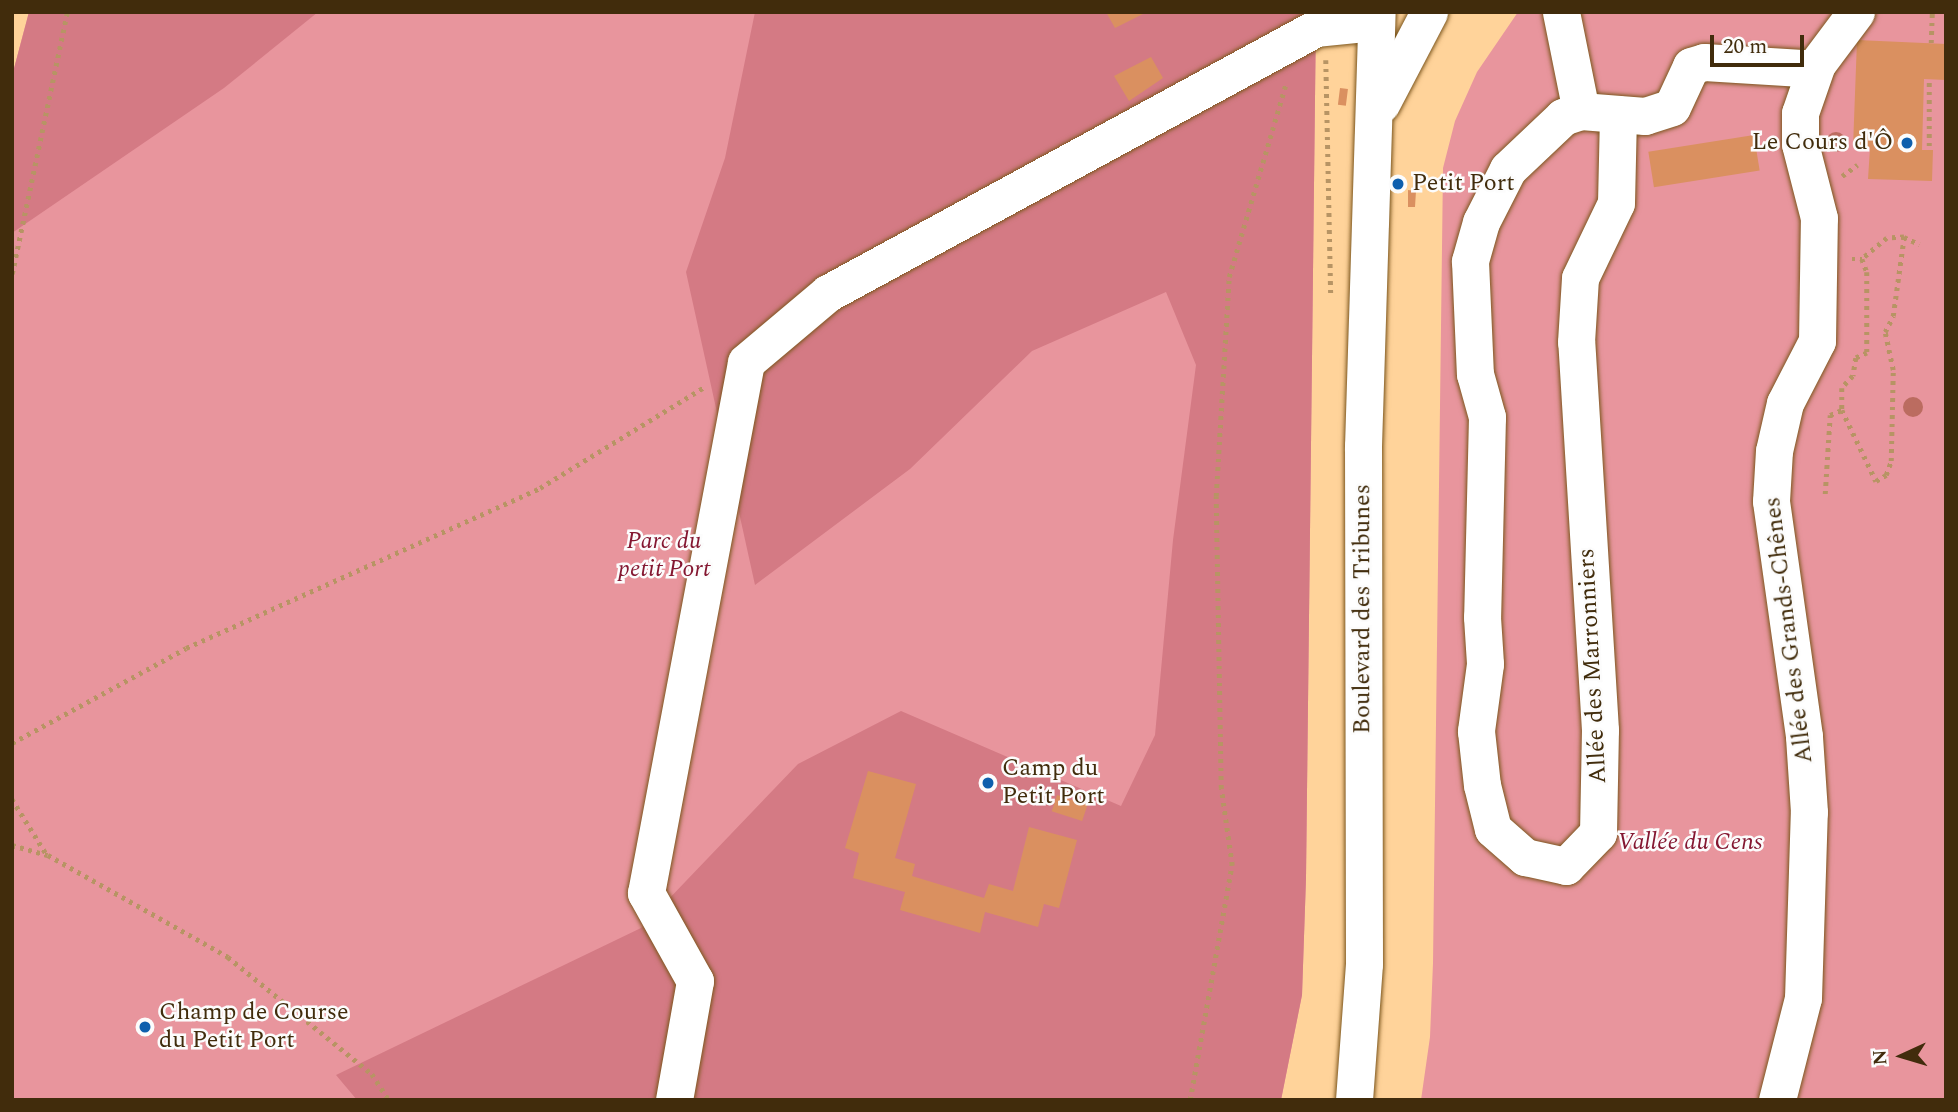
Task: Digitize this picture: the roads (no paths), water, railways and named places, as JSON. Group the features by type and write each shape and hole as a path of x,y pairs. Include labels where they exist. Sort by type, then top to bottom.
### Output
{"street":[{"name":"Boulevard des Tribunes","path":"1375,117 1429,12"},
{"path":"1561,12 1581,111 1645,116 1672,107 1691,66 1704,62 1802,68 1813,73"},
{"name":"Allée des Grands-Chênes","path":"1777,1100 1803,998 1810,899 1804,736 1771,502 1774,451 1785,403 1817,341 1819,218 1804,167 1800,113 1813,73 1830,41 1856,12"},
{"name":"Boulevard des Tribunes","path":"1354,1100 1363,977 1364,419 1367,233 1375,117 1377,17"},
{"path":"674,1100 695,981 646,892 746,362 828,293 1313,31 1377,17"},
{"name":"Allée des Marronniers","path":"1581,111 1563,117 1508,169 1481,222 1470,261 1475,374 1487,417 1482,617 1485,664 1476,731 1482,785 1493,829 1525,857 1566,866 1598,833 1600,730 1576,342 1580,278 1616,203 1618,114"}],"place":[{"name":"Le Cours d'Ô","path":"1907,143"},
{"name":"Petit Port","path":"1398,184"},
{"name":"Camp du Petit Port","path":"988,783"},
{"name":"Champ de Course du Petit Port","path":"145,1027"}],"park label":[{"name":"Parc du petit Port","path":"664,556"},
{"name":"Vallée du Cens","path":"1690,843"}]}
